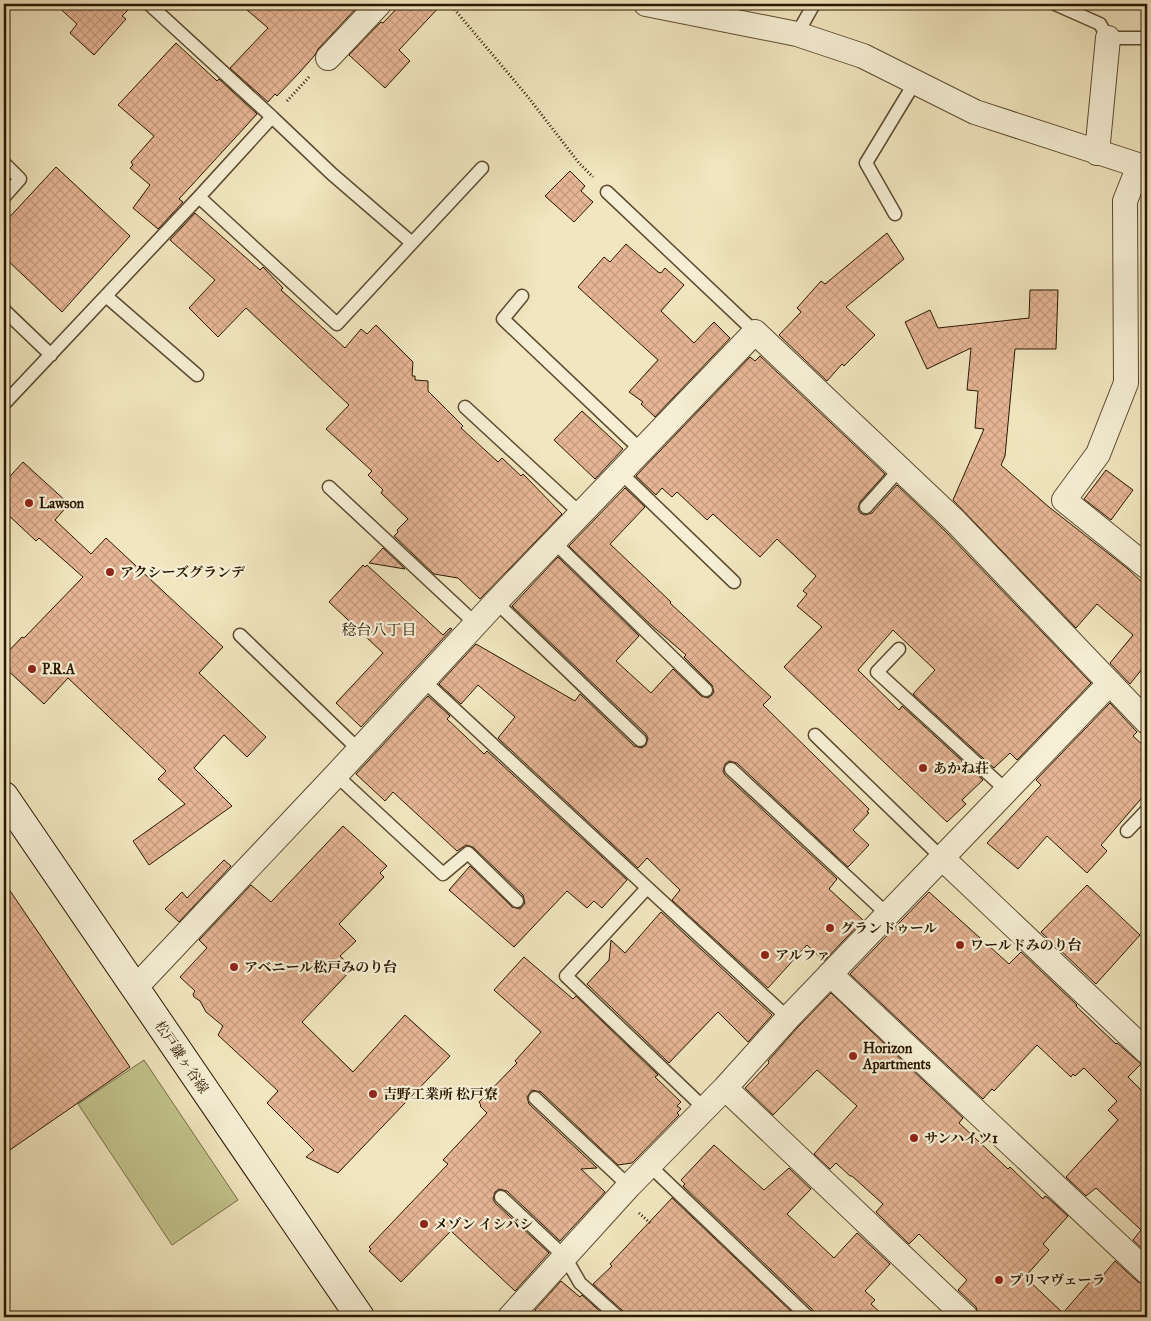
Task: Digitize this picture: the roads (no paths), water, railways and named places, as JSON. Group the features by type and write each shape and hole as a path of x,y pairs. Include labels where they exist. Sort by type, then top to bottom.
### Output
{"main road":[{"name":"松戸鎌ヶ谷線","path":"8,810 135,988 360,1317"}],"street":[{"path":"328,58 379,4"},
{"path":"646,4 797,34 863,56 976,112 1143,167 1125,201 1126,383 1098,454 1064,500 1147,566"},
{"path":"1097,152 1108,38"},
{"path":"135,988 336,776 496,602 755,332 955,521 1147,722"},
{"path":"510,1317 629,1186 725,1088 788,1018 1110,683"},
{"path":"942,857 1147,1052"},
{"path":"830,974 1147,1272"},
{"path":"725,1088 966,1317"}],"lane":[{"path":"149,4 332,174 412,244"},
{"path":"797,34 814,4"},
{"path":"1055,4 1100,24 1108,38 1147,38"},
{"path":"895,214 866,163 915,82"},
{"path":"4,404 272,117"},
{"path":"4,163 20,179 4,197"},
{"path":"199,197 337,324 482,168"},
{"path":"607,192 755,332"},
{"path":"106,296 197,375"},
{"path":"522,296 503,319 641,450"},
{"path":"4,310 52,354"},
{"path":"465,407 581,514"},
{"path":"866,507 900,470"},
{"path":"620,472 734,582"},
{"path":"329,488 476,624"},
{"path":"554,542 706,690"},
{"path":"496,602 640,740"},
{"path":"240,634 358,750"},
{"path":"899,649 877,672 1006,790"},
{"path":"423,680 788,1018"},
{"path":"815,735 942,857"},
{"path":"731,769 887,914"},
{"path":"336,776 443,874 468,853 517,901"},
{"path":"1127,831 1147,810"},
{"path":"647,888 566,976 704,1108"},
{"path":"535,1098 629,1186"},
{"path":"649,1165 807,1316"},
{"path":"501,1197 565,1257 580,1282 618,1317"}],"place":[{"name":"Lawson","path":"29,503"},
{"name":"アクシーズグランデ","path":"110,572"},
{"name":"P.R.A","path":"32,669"},
{"name":"あかね荘","path":"923,768"},
{"name":"グランドゥール","path":"830,928"},
{"name":"ワールドみのり台","path":"960,945"},
{"name":"アルファ","path":"765,955"},
{"name":"アベニール松戸みのり台","path":"234,967"},
{"name":"Horizon Apartments","path":"853,1056"},
{"name":"吉野工業所 松戸寮","path":"373,1094"},
{"name":"サンハイツ1","path":"914,1138"},
{"name":"メゾン イシバシ","path":"424,1224"},
{"name":"プリマヴェーラ","path":"999,1280"}],"district":[{"name":"稔台八丁目","path":"379,630"}]}
